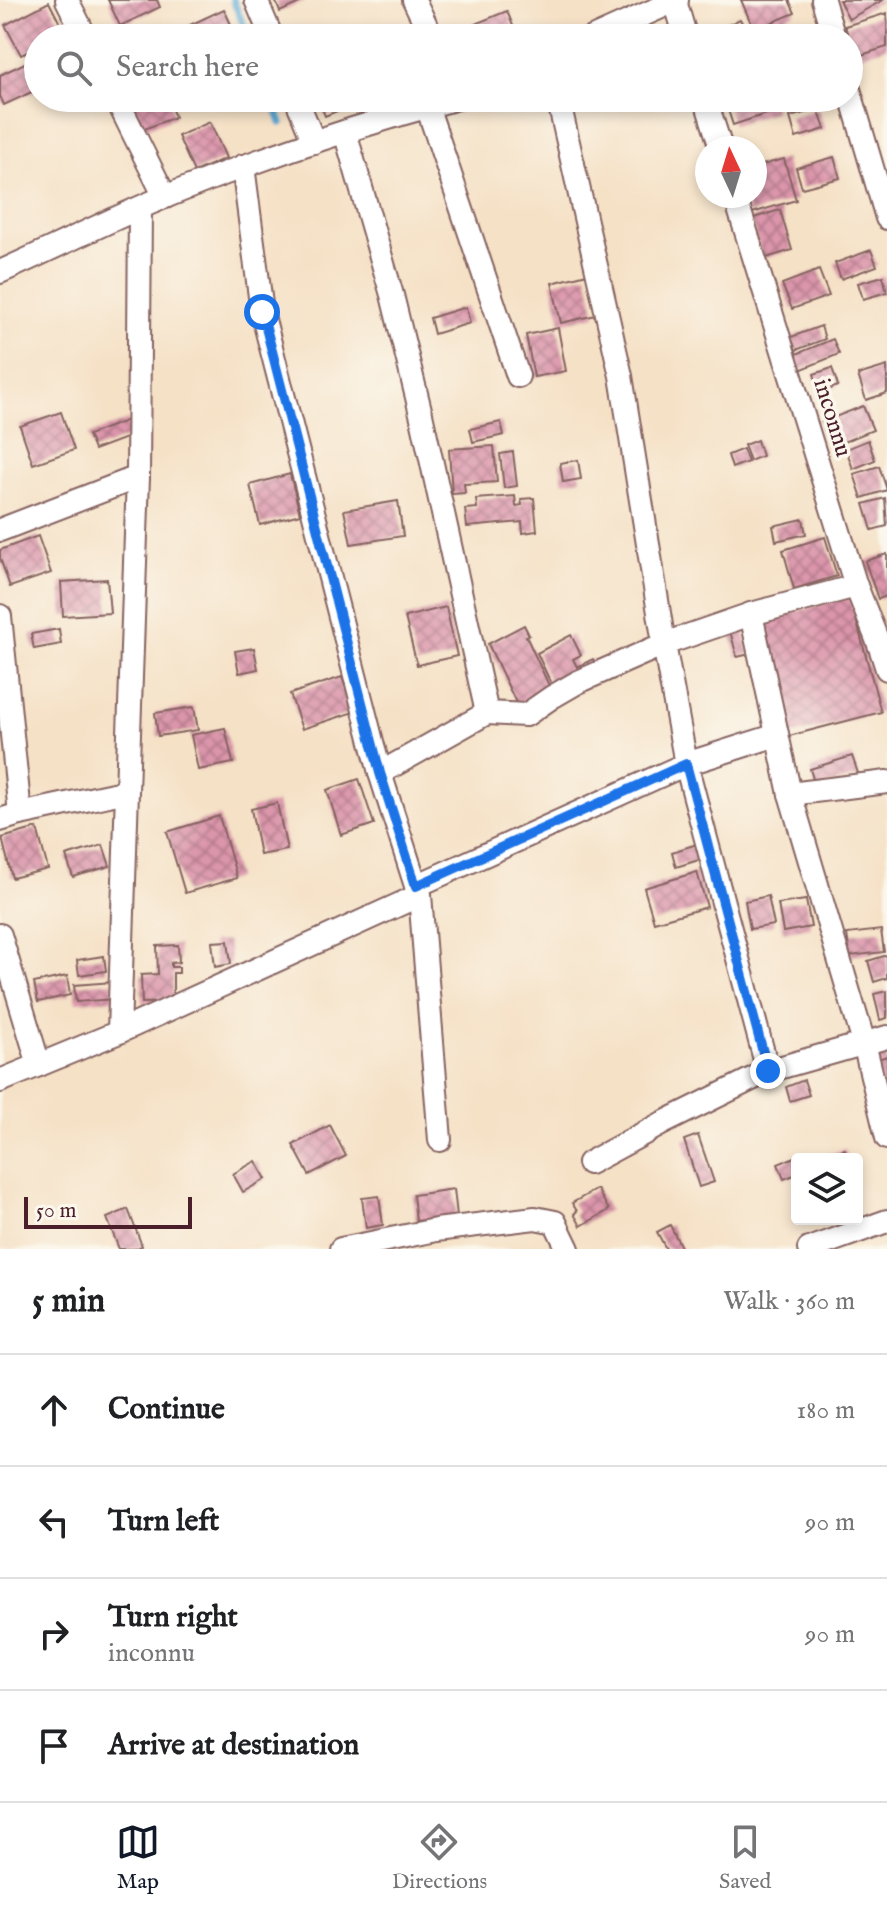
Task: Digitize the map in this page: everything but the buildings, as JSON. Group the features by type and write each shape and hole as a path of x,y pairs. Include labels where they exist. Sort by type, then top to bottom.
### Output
{"street":[{"path":"67,0 79,24"},
{"path":"256,0 266,24"},
{"path":"414,0 425,24"},
{"path":"623,24 676,0 682,24"},
{"path":"823,0 830,24"},
{"path":"123,112 165,197"},
{"path":"305,112 322,140 392,295 487,713"},
{"path":"0,272 165,197 243,166 408,112"},
{"path":"429,112 518,376"},
{"path":"561,112 621,376 686,764 768,1071"},
{"path":"709,112 717,136"},
{"path":"856,112 887,218"},
{"path":"243,166 262,312 380,773 418,890 440,1140"},
{"path":"119,1032 138,477 140,208"},
{"name":"inconnu","path":"739,208 856,586 883,646 887,669"},
{"path":"0,530 138,477"},
{"path":"380,773 487,713 526,715 578,682 664,644 751,614 856,586"},
{"path":"751,614 790,794 864,1043 887,1138"},
{"path":"0,616 10,817 127,791"},
{"path":"0,1081 119,1032 686,764 777,735"},
{"path":"790,794 887,782"},
{"path":"0,935 39,1065"},
{"path":"589,1163 768,1071 887,1037"},
{"path":"341,1249 436,1230 535,1218 555,1222 568,1249"},
{"path":"809,1249 887,1221"}],"waterway":[{"path":"233,0 243,24"},
{"path":"277,112 281,123"}],"route":[{"path":"262,312 380,773 416,886 686,764 768,1071"}]}
